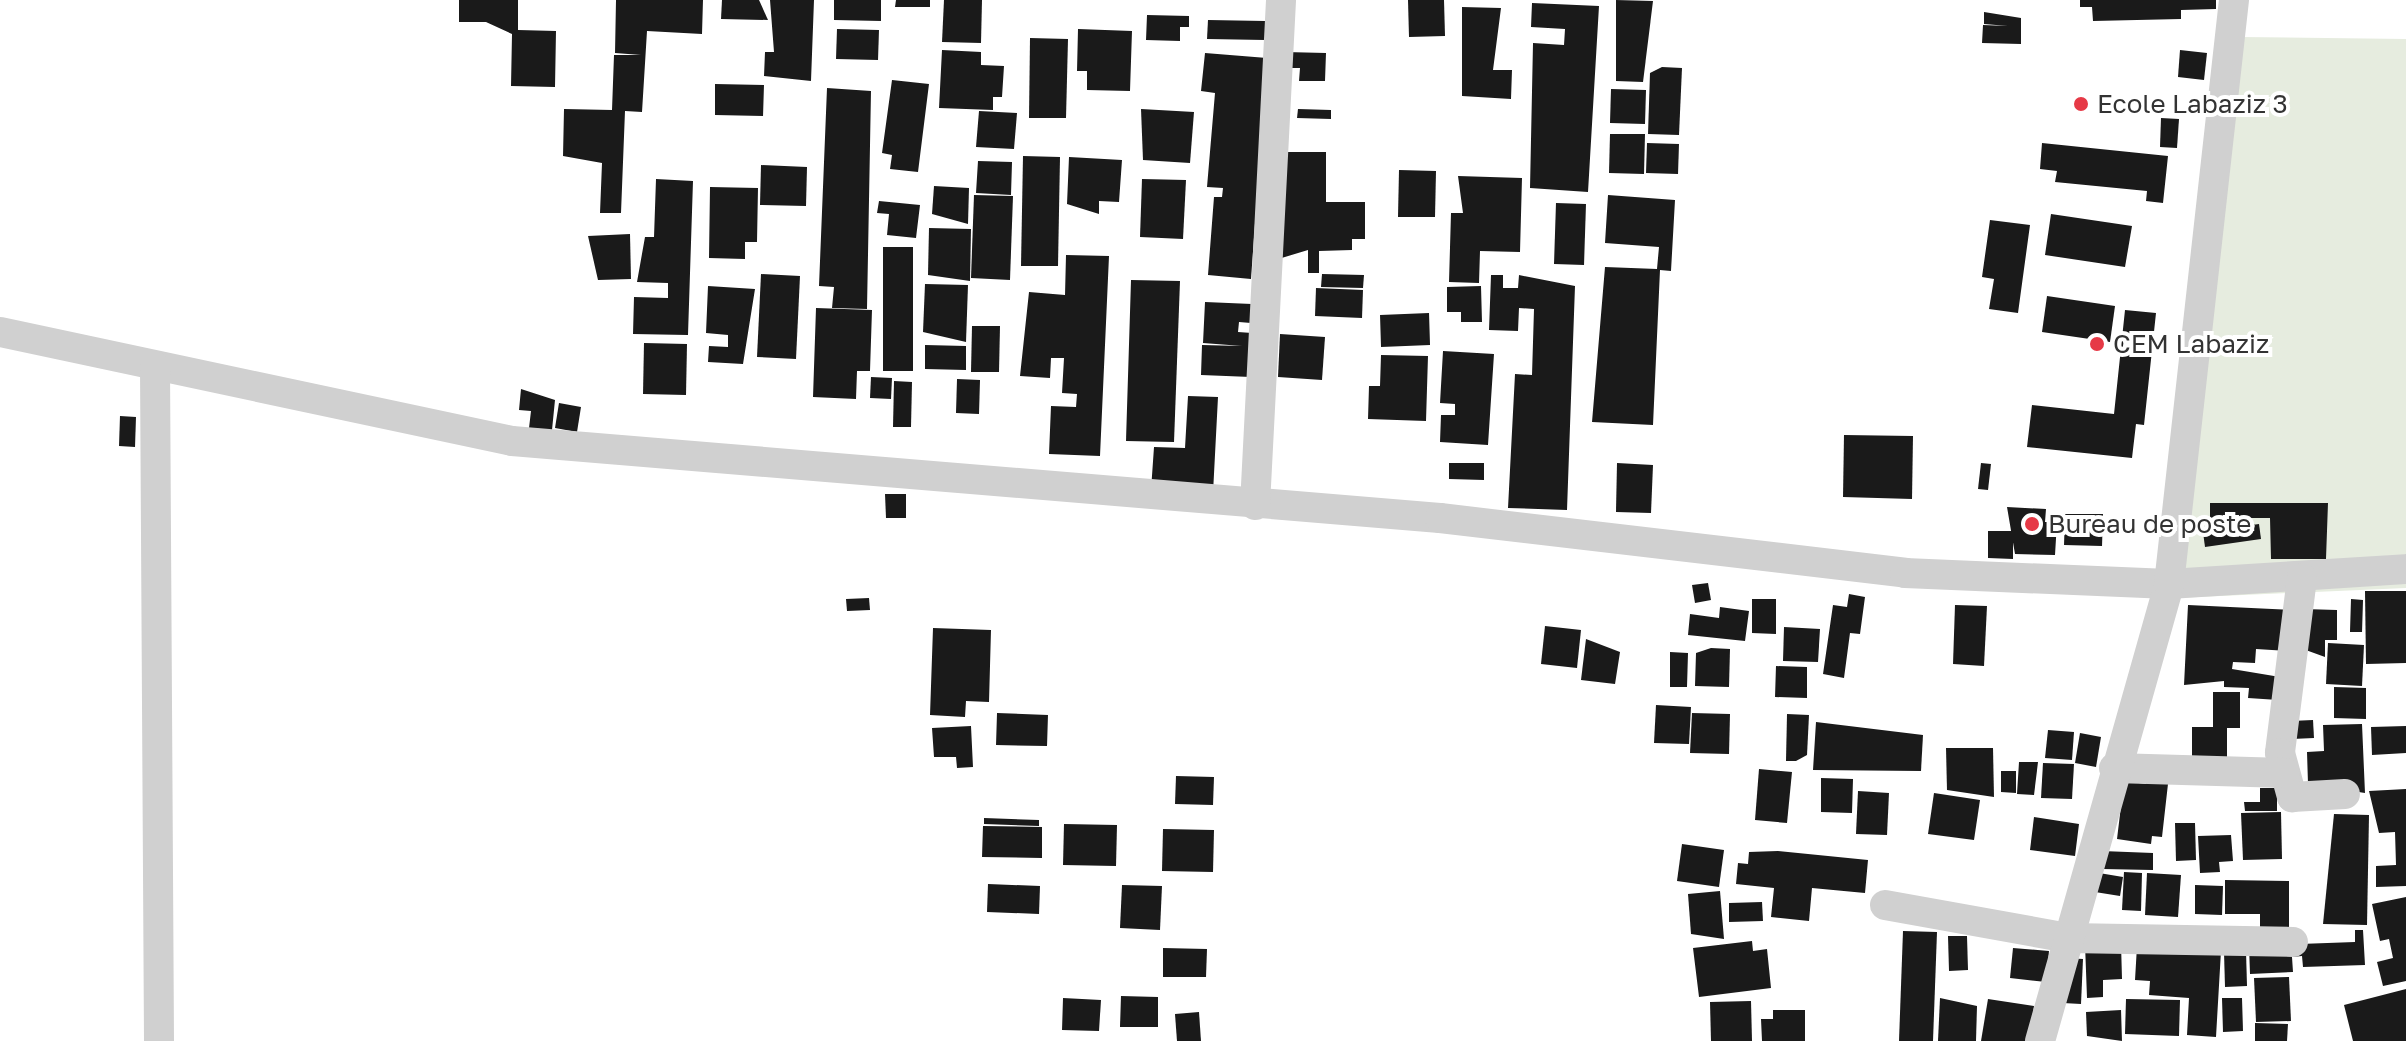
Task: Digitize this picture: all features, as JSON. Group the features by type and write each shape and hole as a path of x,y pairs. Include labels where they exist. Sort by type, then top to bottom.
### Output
{"street":[{"path":"1255,505 1281,0"},
{"path":"2040,1041 2114,768 2169,584 2234,0"},
{"path":"0,332 512,441 1440,518 1905,573 2169,584 2302,578 2406,569"},
{"path":"155,367 159,1041"},
{"path":"2302,578 2280,753 2292,797 2345,794"},
{"path":"2114,768 2285,773"},
{"path":"1885,905 2068,938 2293,942"}],"shaded area":[{"path":"2240,37 2406,39 2406,588 2175,598"}],"building":[{"path":"459,0 518,0 518,30 556,31 555,87 511,86 512,34 486,22 459,22"},
{"path":"616,0 703,0 702,34 647,31 642,112 625,111 621,213 600,213 602,163 563,156 564,109 612,110 614,55 641,55 615,53"},
{"path":"722,0 759,0 768,20 721,19"},
{"path":"770,0 814,0 811,81 764,76 765,52 774,52"},
{"path":"834,0 881,0 881,21 834,20"},
{"path":"896,0 930,0 930,7 895,7"},
{"path":"944,0 982,0 981,43 942,42"},
{"path":"1408,0 1444,0 1445,36 1409,37"},
{"path":"1616,0 1653,1 1643,82 1616,81"},
{"path":"2080,0 2216,0 2216,9 2181,10 2181,19 2093,21 2092,7 2080,7"},
{"path":"1532,3 1599,6 1588,192 1530,188 1533,43 1564,45 1565,29 1531,27"},
{"path":"1462,7 1501,8 1493,70 1512,70 1511,99 1462,96"},
{"path":"1984,12 2021,18 2021,44 1982,43 1983,25 2008,26 1984,24"},
{"path":"1147,15 1189,16 1189,27 1180,27 1180,41 1146,40"},
{"path":"1208,20 1265,21 1265,40 1207,39"},
{"path":"837,29 879,30 878,60 836,59"},
{"path":"1078,29 1132,31 1130,91 1087,90 1087,71 1077,71"},
{"path":"1030,38 1068,39 1066,118 1029,118"},
{"path":"942,50 981,52 981,65 1004,66 1002,97 993,97 993,110 939,108"},
{"path":"2180,50 2207,53 2204,80 2178,77"},
{"path":"1285,52 1326,53 1325,81 1299,81 1300,68 1285,68"},
{"path":"1205,53 1267,58 1251,279 1208,275 1214,197 1222,197 1223,188 1207,187 1215,93 1201,91"},
{"path":"1662,67 1682,68 1679,135 1648,134 1650,73"},
{"path":"892,80 929,84 918,172 890,169 892,155 882,153"},
{"path":"715,84 764,85 763,116 715,115"},
{"path":"827,88 871,91 867,309 832,308 834,287 819,286"},
{"path":"1611,89 1646,90 1645,124 1610,123"},
{"path":"1141,109 1194,112 1190,163 1143,160"},
{"path":"1298,109 1331,110 1331,119 1297,118"},
{"path":"979,111 1017,113 1014,149 976,147"},
{"path":"2161,118 2179,119 2177,148 2160,147"},
{"path":"1610,134 1645,134 1644,174 1609,173"},
{"path":"1647,143 1679,144 1678,174 1646,173"},
{"path":"2042,143 2168,156 2163,203 2146,201 2147,191 2055,182 2057,171 2040,169"},
{"path":"1275,152 1326,152 1326,202 1365,202 1365,239 1352,239 1352,250 1319,251 1319,273 1308,273 1308,250 1275,260"},
{"path":"1023,156 1060,157 1058,266 1021,266"},
{"path":"1069,157 1122,160 1119,202 1099,201 1099,214 1067,204"},
{"path":"978,161 1012,162 1011,195 976,193"},
{"path":"761,165 807,167 806,206 760,205"},
{"path":"1399,170 1436,171 1435,217 1398,217"},
{"path":"1458,176 1522,178 1520,252 1480,251 1479,283 1449,282 1451,213 1463,213"},
{"path":"656,179 693,181 688,335 633,334 634,297 668,298 668,283 637,282 645,237 654,237"},
{"path":"1142,179 1186,180 1183,239 1140,237"},
{"path":"934,186 969,188 968,224 932,214"},
{"path":"710,187 758,188 757,242 745,242 745,259 709,258"},
{"path":"974,195 1013,196 1010,280 971,278"},
{"path":"1608,195 1675,200 1671,271 1660,270 1653,425 1592,422 1605,267 1657,269 1659,247 1605,243"},
{"path":"879,201 920,205 916,238 887,235 889,214 877,213"},
{"path":"1556,203 1586,204 1584,265 1554,264"},
{"path":"2051,214 2132,226 2125,267 2045,255"},
{"path":"1990,220 2030,225 2018,313 1989,309 1994,279 1982,277"},
{"path":"929,228 971,229 970,281 928,275"},
{"path":"630,234 631,279 598,280 588,236"},
{"path":"883,247 913,247 913,371 883,371"},
{"path":"1066,255 1109,256 1100,456 1049,454 1051,406 1076,407 1077,394 1062,393 1064,358 1051,358 1050,378 1020,376 1029,292 1065,295"},
{"path":"761,274 800,276 796,359 757,357"},
{"path":"1322,274 1364,275 1363,288 1321,287"},
{"path":"1491,275 1503,275 1503,288 1518,288 1519,275 1575,286 1567,510 1508,508 1515,374 1532,375 1534,309 1519,308 1518,331 1489,330"},
{"path":"1131,280 1180,281 1174,442 1126,441"},
{"path":"925,284 968,285 966,342 923,332"},
{"path":"708,286 755,289 743,364 708,362 709,346 728,347 728,335 706,333"},
{"path":"1481,286 1482,322 1461,322 1461,312 1447,312 1447,287"},
{"path":"1316,288 1363,290 1362,318 1315,316"},
{"path":"2047,296 2115,306 2110,342 2042,332"},
{"path":"1205,302 1252,304 1251,323 1239,322 1238,332 1252,333 1251,377 1201,375 1202,345 1242,346 1203,343"},
{"path":"816,308 872,310 870,371 857,371 856,399 813,397"},
{"path":"2125,310 2156,313 2144,425 2136,424 2132,458 2027,447 2032,405 2114,414"},
{"path":"1429,313 1430,345 1381,347 1380,315"},
{"path":"972,326 1000,326 999,372 971,372"},
{"path":"1280,334 1325,337 1322,380 1278,377"},
{"path":"644,343 687,344 686,395 643,394"},
{"path":"925,345 966,346 966,370 925,369"},
{"path":"1443,351 1494,354 1488,445 1440,442 1441,415 1455,415 1455,404 1440,403"},
{"path":"1381,355 1428,356 1426,421 1368,419 1369,386 1380,386"},
{"path":"871,377 892,378 891,399 870,398"},
{"path":"957,379 980,380 979,414 956,413"},
{"path":"894,381 912,382 911,427 893,427"},
{"path":"521,389 555,400 552,430 529,428 531,411 519,410"},
{"path":"1188,396 1218,397 1213,493 1151,490 1154,447 1185,448"},
{"path":"559,403 581,407 577,432 555,428"},
{"path":"120,416 136,417 135,447 119,446"},
{"path":"1844,435 1913,436 1912,499 1843,497"},
{"path":"1449,463 1484,463 1484,480 1449,479"},
{"path":"1617,463 1653,465 1651,513 1616,512"},
{"path":"1981,463 1991,464 1988,490 1978,489"},
{"path":"885,494 906,494 906,518 886,518"},
{"path":"2210,503 2328,503 2326,559 2271,559 2270,518 2210,518"},
{"path":"2007,507 2046,509 2045,522 2057,522 2055,555 2015,554"},
{"path":"2065,514 2103,514 2102,546 2064,545"},
{"path":"2259,524 2261,539 2205,547 2203,532"},
{"path":"1988,531 2013,531 2013,559 1988,558"},
{"path":"1708,583 1711,600 1695,603 1692,585"},
{"path":"2365,591 2406,591 2406,663 2366,664"},
{"path":"1849,594 1865,597 1860,634 1850,633 1844,678 1823,674 1833,605 1847,607"},
{"path":"869,598 870,610 847,611 846,599"},
{"path":"1752,599 1776,599 1776,634 1752,633"},
{"path":"2351,599 2363,600 2362,632 2350,632"},
{"path":"1955,605 1987,606 1984,666 1953,664"},
{"path":"2188,605 2292,610 2290,651 2256,649 2255,663 2233,662 2232,669 2280,677 2278,700 2248,698 2249,688 2224,687 2224,681 2184,685"},
{"path":"1720,607 1749,611 1745,641 1688,635 1690,614 1719,618"},
{"path":"2304,609 2337,610 2337,640 2325,640 2325,657 2303,649"},
{"path":"1545,626 1581,630 1577,668 1541,664"},
{"path":"1784,627 1820,629 1818,662 1783,661"},
{"path":"933,628 991,630 989,702 966,701 965,717 930,715"},
{"path":"1586,639 1620,652 1615,684 1581,680"},
{"path":"2328,643 2364,645 2362,686 2326,684"},
{"path":"1711,648 1730,649 1729,687 1695,686 1696,653"},
{"path":"1670,652 1688,653 1687,687 1670,687"},
{"path":"1776,666 1807,667 1807,698 1775,697"},
{"path":"2334,687 2366,688 2366,719 2334,718"},
{"path":"2213,692 2240,692 2240,728 2227,728 2227,763 2192,757 2192,727 2213,727"},
{"path":"1656,705 1691,707 1689,744 1654,743"},
{"path":"997,713 1048,715 1047,746 996,745"},
{"path":"1692,713 1730,714 1729,754 1690,753"},
{"path":"1787,714 1809,715 1807,755 1796,761 1786,761"},
{"path":"2313,720 2314,738 2292,739 2291,721"},
{"path":"1816,722 1923,735 1921,771 1813,770"},
{"path":"2362,724 2365,793 2308,784 2307,752 2324,751 2323,725"},
{"path":"971,726 973,767 957,768 956,757 934,757 932,728"},
{"path":"2406,726 2406,753 2372,755 2371,727"},
{"path":"2048,730 2074,732 2072,760 2045,758"},
{"path":"2080,733 2101,737 2096,767 2075,763"},
{"path":"1946,748 1993,748 1994,797 1947,790"},
{"path":"2019,762 2038,762 2034,795 2017,794"},
{"path":"2043,763 2074,764 2072,799 2041,798"},
{"path":"1759,769 1792,772 1787,823 1755,820"},
{"path":"2001,771 2016,771 2016,793 2001,792"},
{"path":"2147,773 2169,775 2162,837 2152,836 2151,844 2117,839 2124,781 2146,784"},
{"path":"1176,776 1214,777 1213,805 1175,804"},
{"path":"1821,778 1853,779 1852,813 1821,812"},
{"path":"2260,788 2277,788 2277,811 2245,811 2244,802 2260,802"},
{"path":"2406,789 2406,886 2376,887 2376,866 2396,865 2395,832 2379,833 2369,791"},
{"path":"1858,791 1889,793 1887,835 1856,834"},
{"path":"1934,793 1980,800 1974,840 1928,834"},
{"path":"2281,812 2282,859 2243,860 2241,813"},
{"path":"2334,814 2369,815 2367,925 2323,924"},
{"path":"2034,817 2079,824 2075,856 2030,850"},
{"path":"984,818 1039,820 1039,826 984,824"},
{"path":"2175,823 2195,823 2196,860 2176,861"},
{"path":"1064,824 1117,825 1116,866 1063,865"},
{"path":"983,826 1042,827 1042,858 982,857"},
{"path":"1163,829 1214,830 1213,872 1162,871"},
{"path":"2231,835 2233,861 2219,862 2220,872 2200,873 2198,836"},
{"path":"1682,844 1724,850 1719,887 1677,881"},
{"path":"1778,851 1868,860 1865,893 1812,888 1809,921 1771,917 1774,888 1736,884 1738,863 1748,864 1749,852"},
{"path":"2102,851 2153,853 2153,870 2102,869"},
{"path":"2124,872 2142,873 2141,911 2122,910"},
{"path":"2099,873 2123,877 2120,896 2095,892"},
{"path":"2147,873 2181,875 2178,917 2145,915"},
{"path":"2225,880 2289,881 2289,935 2260,935 2260,914 2225,914"},
{"path":"988,884 1040,886 1039,914 987,912"},
{"path":"1122,885 1162,886 1160,930 1120,928"},
{"path":"2195,885 2223,886 2222,915 2195,914"},
{"path":"1720,891 1724,939 1691,934 1688,894"},
{"path":"2406,897 2406,981 2383,986 2377,962 2393,958 2389,939 2380,941 2372,904"},
{"path":"1762,902 1763,921 1729,922 1729,903"},
{"path":"2355,930 2363,930 2365,965 2303,967 2302,956 2292,957 2293,972 2250,974 2249,946 2355,942"},
{"path":"1903,931 1937,932 1933,1041 1899,1041"},
{"path":"1948,936 1967,936 1968,970 1949,971"},
{"path":"1752,941 1753,951 1767,949 1771,988 1699,997 1693,948"},
{"path":"2121,943 2122,979 2103,980 2103,997 2087,998 2085,944"},
{"path":"2137,946 2221,951 2216,1037 2187,1035 2189,998 2149,995 2150,981 2135,980"},
{"path":"1163,948 1207,949 1206,977 1163,977"},
{"path":"2013,948 2049,951 2046,982 2010,978"},
{"path":"2246,951 2247,986 2225,987 2224,952"},
{"path":"2065,958 2083,959 2081,1004 2063,1003"},
{"path":"2289,977 2291,1021 2256,1022 2254,978"},
{"path":"2406,989 2406,1041 2353,1041 2344,1005"},
{"path":"1121,996 1158,997 1158,1027 1120,1027"},
{"path":"1063,998 1101,1000 1099,1031 1062,1030"},
{"path":"1940,998 1977,1006 1976,1041 1938,1041"},
{"path":"2222,998 2242,998 2243,1031 2223,1032"},
{"path":"1988,999 2034,1006 2029,1041 1981,1041"},
{"path":"2126,999 2180,1000 2179,1036 2125,1034"},
{"path":"1751,1001 1752,1041 1711,1041 1710,1002"},
{"path":"1773,1010 1805,1010 1805,1041 1762,1041 1761,1019 1773,1019"},
{"path":"2121,1010 2122,1041 2087,1036 2086,1012"},
{"path":"1199,1012 1201,1041 1177,1041 1175,1014"},
{"path":"2255,1023 2288,1024 2287,1041 2255,1041"}],"place":[{"name":"Ecole Labaziz 3","path":"2081,104"},
{"name":"CEM Labaziz","path":"2097,344"},
{"name":"Bureau de poste","path":"2032,524"}]}
